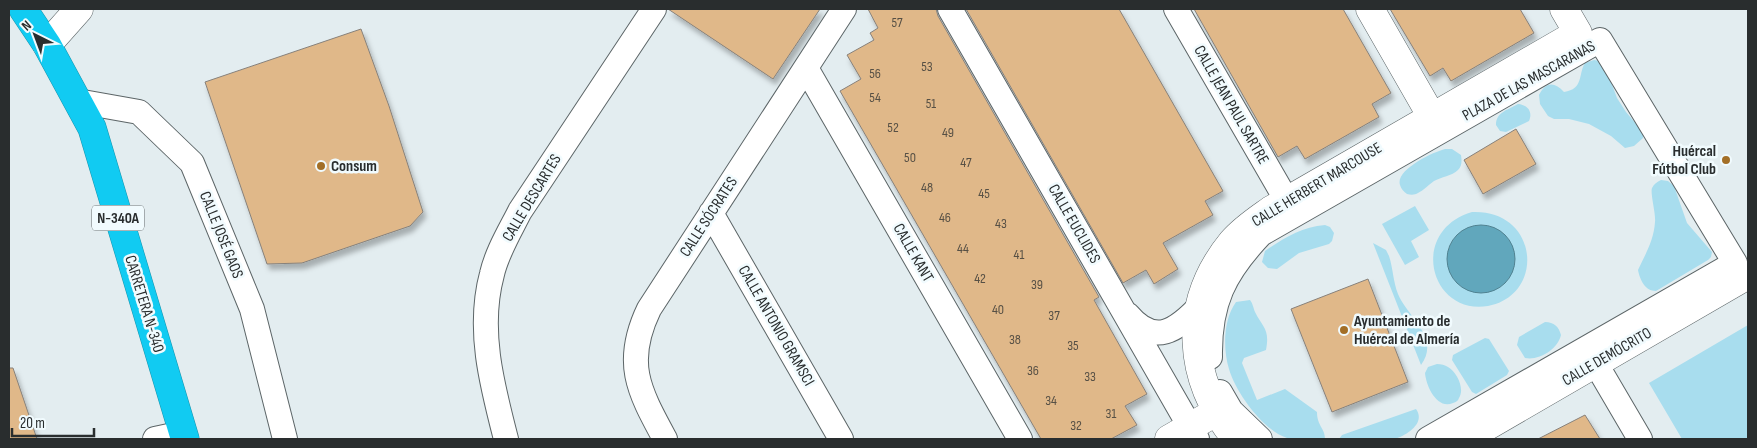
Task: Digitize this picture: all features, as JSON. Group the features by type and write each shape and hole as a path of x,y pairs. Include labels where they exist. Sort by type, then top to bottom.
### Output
{"highway":[{"name":"CARRETERA N-340","path":"23,9 46,45 92,128 184,436"}],"street":[{"path":"46,45 79,9"},
{"name":"CALLE DESCARTES","path":"506,439 495,395 487,348 486,301 492,272 520,211 654,9"},
{"name":"CALLE SÓCRATES","path":"665,439 644,401 638,384 635,353 642,322 844,9"},
{"name":"CALLE EUCLIDES","path":"950,9 1122,308 1186,435"},
{"name":"CALLE JEAN PAUL SARTRE","path":"1176,9 1287,201"},
{"path":"1370,9 1432,117"},
{"name":"CALLE HERBERT MARCOUSE","path":"1216,412 1202,379 1197,355 1196,330 1200,306 1207,283 1233,241 1250,224 1287,201 1578,33 1564,9"},
{"name":"PLAZA DE LAS MASCARANAS","path":"1260,439 1231,411 1221,395 1215,380 1210,357 1210,331 1218,296 1237,261 1246,249 1261,234 1600,40 1735,263 1428,439"},
{"name":"CALLE KANT","path":"806,68 1020,439"},
{"name":"CALLE JOSÉ GAOS","path":"77,101 139,112 192,163 252,308 285,439"},
{"name":"CALLE ANTONIO GRAMSCI","path":"711,213 841,439"},
{"name":"CALLE DEMÓCRITO","path":"1465,439 1748,275"},
{"path":"1122,308 1142,328 1153,332 1164,332 1176,329 1200,306"},
{"path":"1596,364 1640,439"},
{"path":"1186,435 1216,412 1222,423 1236,439"},
{"path":"155,439 184,436"}],"shaded area":[{"path":"1594,60 1600,61 1605,66 1617,98 1643,132 1643,138 1634,146 1625,148 1611,136 1589,124 1569,119 1554,119 1548,116 1540,104 1539,95 1545,87 1551,84 1564,92 1575,88 1585,63"},
{"path":"1518,104 1525,106 1529,110 1529,121 1506,132 1500,131 1496,125 1500,114"},
{"path":"1445,149 1452,149 1461,155 1461,163 1458,170 1453,174 1434,181 1417,194 1407,194 1400,185 1403,173 1416,162"},
{"path":"1661,180 1668,181 1674,186 1687,223 1712,252 1708,260 1656,291 1652,291 1646,287 1640,278 1638,270 1653,235 1655,218 1652,188"},
{"path":"1415,206 1429,230 1411,241 1419,257 1405,265 1382,224"},
{"path":"1472,212 1494,215 1511,224 1522,238 1527,254 1526,271 1519,286 1507,299 1488,306 1468,306 1452,298 1441,286 1434,270 1434,253 1439,236 1452,222","holes":["1490,226 1505,235 1512,270 1504,283 1490,291 1448,249 1456,237 1470,230"]},
{"path":"1325,225 1330,227 1334,233 1329,244 1299,253 1277,269 1268,268 1262,262 1265,251 1286,238 1308,228"},
{"path":"1481,225 1494,228 1505,235 1512,246 1515,259 1512,272 1505,283 1494,290 1481,293 1468,290 1457,283 1450,272 1447,259 1450,246 1457,235 1468,228"},
{"path":"1373,243 1386,250 1398,294 1425,336 1426,355 1421,365"},
{"path":"1250,300 1265,329 1267,337 1266,350 1244,358 1242,363 1257,400 1285,389 1317,412 1318,421 1324,432 1325,439 1296,440 1278,434 1260,419 1238,389 1227,361 1225,344 1226,326 1236,302"},
{"path":"1545,322 1557,327 1561,335 1559,340 1552,349 1542,356 1525,358 1517,345 1519,337"},
{"path":"1748,325 1748,439 1682,439 1649,383"},
{"path":"1485,338 1489,339 1509,371 1507,375 1476,394 1472,392 1452,360 1453,355"},
{"path":"1437,364 1451,369 1459,381 1461,394 1455,402 1442,403 1433,396 1430,390 1425,373 1428,367"},
{"path":"1416,409 1419,419 1417,424 1405,435 1395,439 1339,439 1342,435"}],"building":[{"path":"668,9 820,9 773,79"},
{"path":"868,9 936,9 938,16 1099,297 1094,300 1147,394 1125,406 1137,425 1111,439 1041,439 840,91 861,79 847,55 874,40 870,33 878,28"},
{"path":"966,9 1119,9 1223,191 1205,201 1213,215 1163,243 1178,269 1154,284 1146,270 1123,283"},
{"path":"1194,9 1343,9 1391,93 1372,104 1379,117 1305,159 1297,146 1278,157"},
{"path":"1390,9 1520,9 1534,33 1451,81 1443,68 1430,76"},
{"name":"Consum","path":"361,29 389,106 423,212 410,226 302,263 267,264 205,82"},
{"path":"1516,129 1536,164 1483,194 1464,160"},
{"name":"Ayuntamiento de Huércal de Almería","path":"1368,279 1408,382 1332,412 1291,309"},
{"path":"9,368 13,368 37,439 9,439"},
{"path":"1585,415 1600,439 1538,439"}],"place":[{"name":"Huércal Fútbol Club","path":"1726,160"},
{"name":"Consum","path":"321,166"},
{"name":"Ayuntamiento de Huércal de Almería","path":"1344,330"}]}
